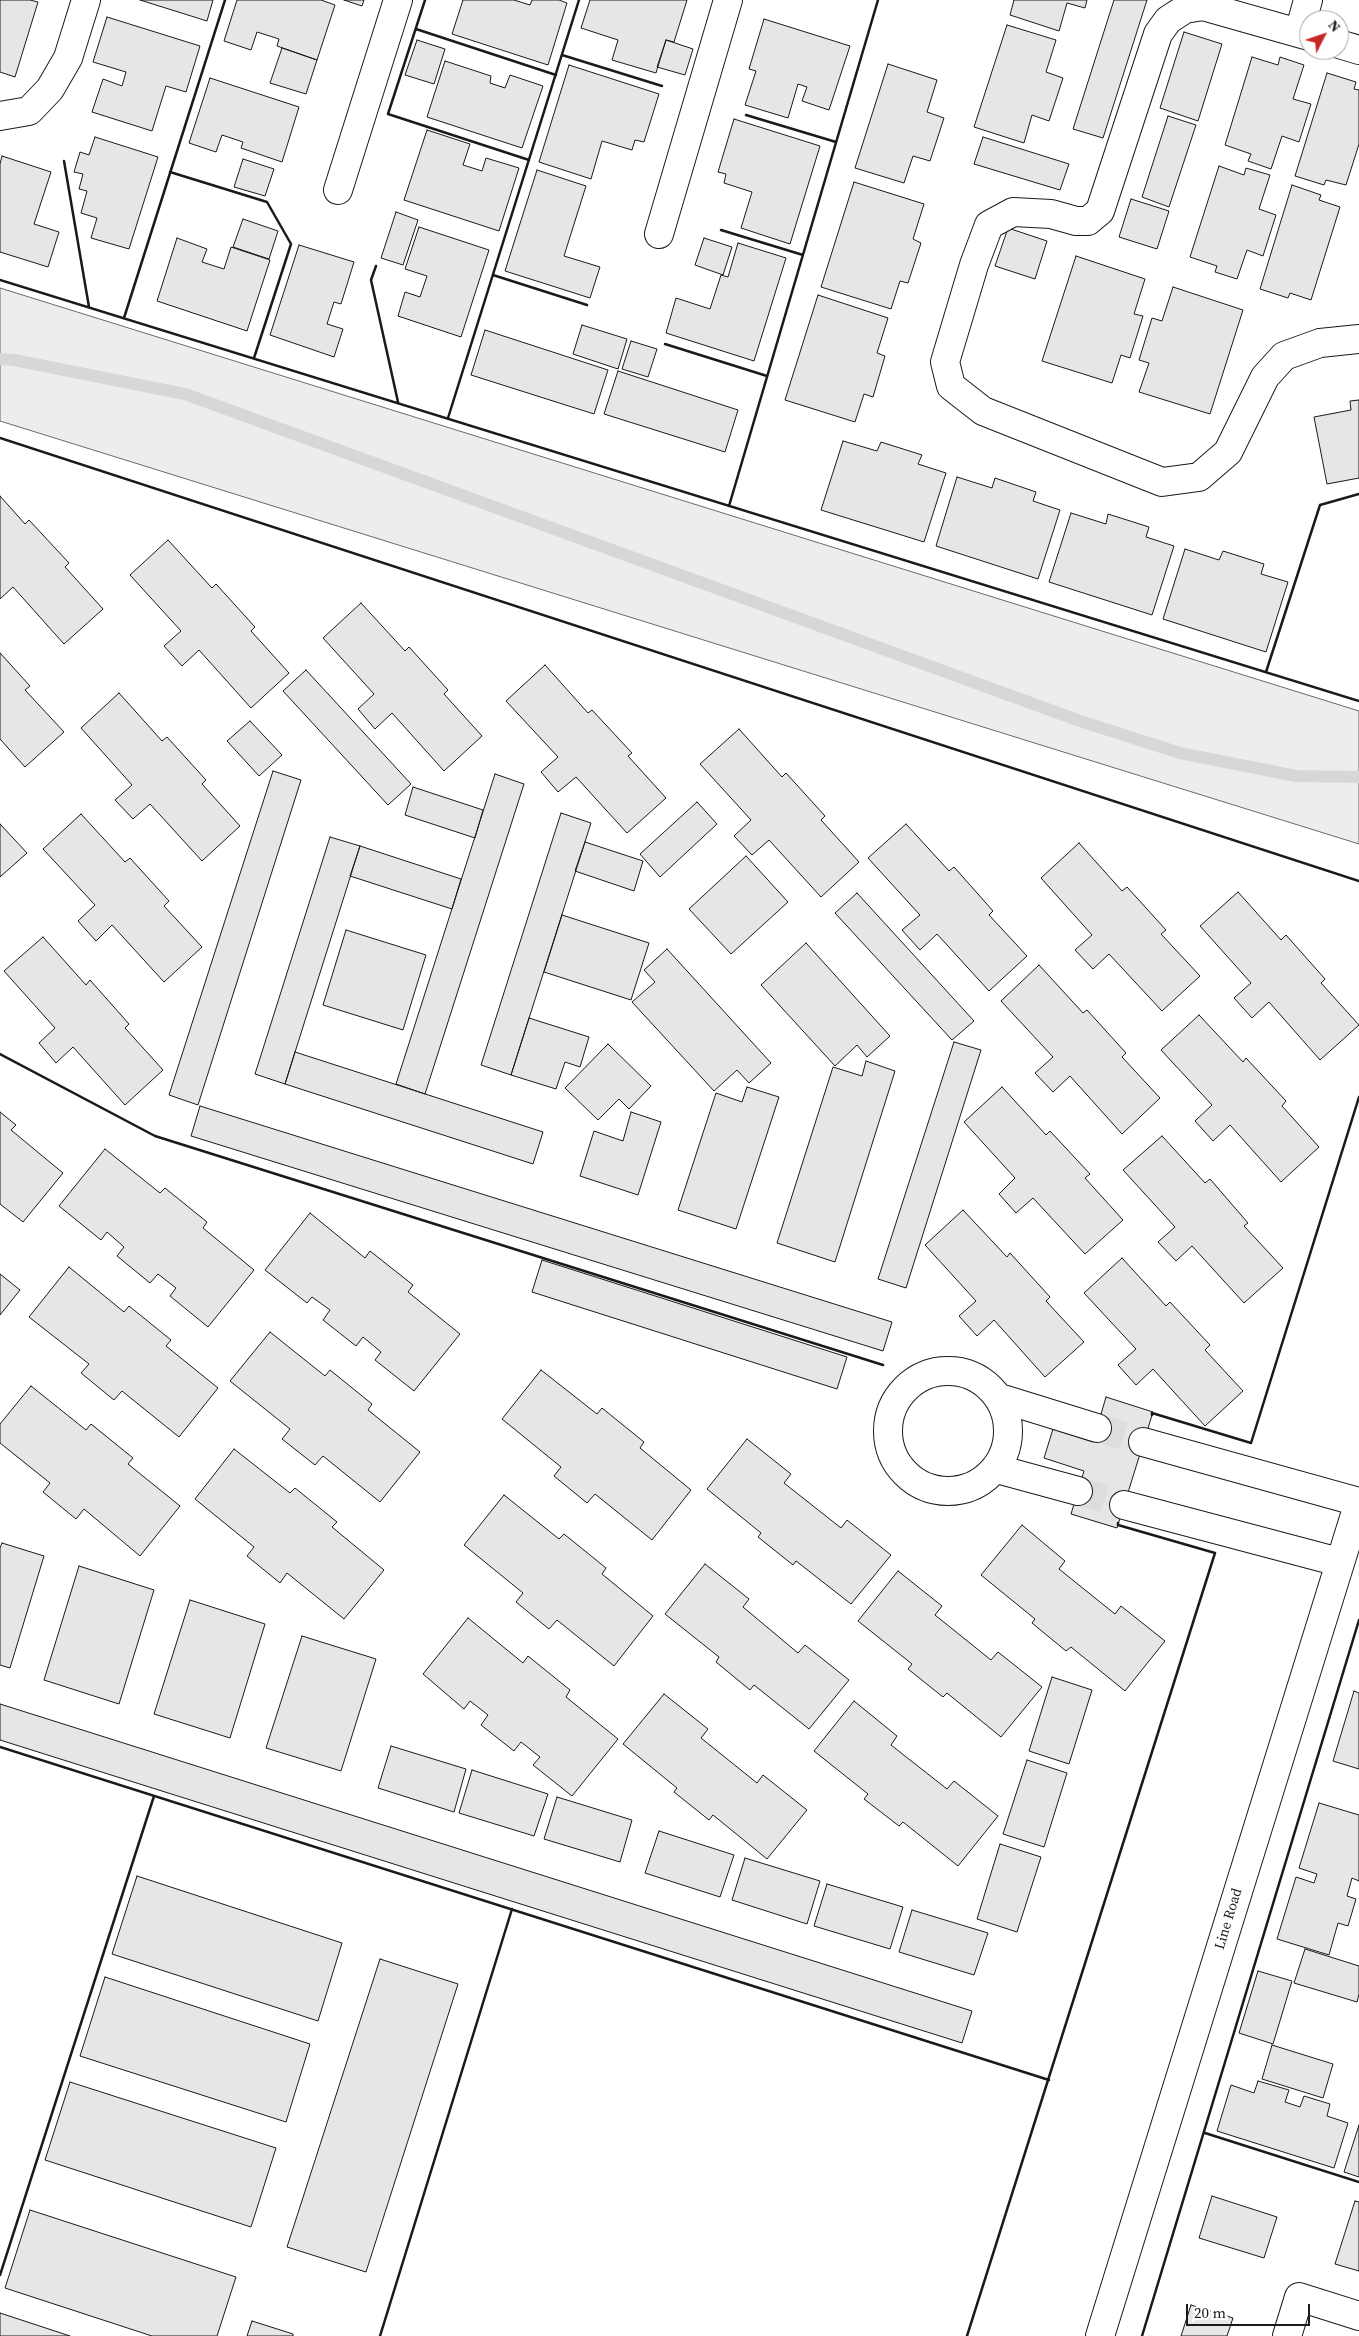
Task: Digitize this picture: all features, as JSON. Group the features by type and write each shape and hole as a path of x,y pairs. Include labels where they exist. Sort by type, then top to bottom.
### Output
{"street":[{"path":"0,116 29,111 50,89 68,58 86,0"},
{"path":"338,190 398,0"},
{"path":"659,234 728,0"},
{"path":"1299,33 1203,6 1185,9 1168,20 1158,34 1100,211 1088,221 1076,221 1051,214 1013,212 989,225 974,265 945,362 951,386 983,411 1162,482 1199,477 1228,452 1265,377 1284,356 1320,343 1359,339"},
{"path":"947,1370 967,1373 986,1383 1000,1398 1008,1418 1009,1437 1004,1456 997,1469 978,1484 960,1491 941,1491 922,1485 906,1474 894,1459 888,1440 887,1426 895,1401 908,1384 932,1371 947,1370"},
{"path":"1000,1398 1097,1428"},
{"path":"1143,1442 1359,1502"},
{"path":"997,1469 1078,1491"},
{"name":"Line Road","path":"1100,2336 1348,1552 1359,1502"},
{"path":"1124,1505 1348,1552"},
{"path":"1287,2336 1299,2297 1359,2316"}],"shaded area":[{"path":"0,288 1359,711 1359,844 0,421"}],"building":[{"path":"0,0 30,0 38,2 15,77 0,72"},
{"path":"140,0 213,0 207,21"},
{"path":"237,0 321,0 335,5 317,60 277,46 279,39 257,32 251,50 224,41"},
{"path":"344,0 364,0 362,6"},
{"path":"463,0 514,0 530,5 532,0 559,0 567,3 548,65 452,34"},
{"path":"590,0 687,0 674,42 666,40 656,73 612,60 618,40 581,28"},
{"path":"1014,0 1087,0 1085,8 1067,3 1059,31 1010,15"},
{"path":"1114,0 1147,0 1103,138 1073,129"},
{"path":"107,17 200,46 186,92 166,86 152,131 92,112 103,79 122,86 126,72 93,62"},
{"path":"764,19 850,46 829,110 802,101 807,87 798,84 788,118 745,105 756,71 749,69"},
{"path":"1007,25 1056,40 1046,72 1063,78 1049,121 1032,115 1024,143 974,127"},
{"path":"1184,32 1222,44 1198,121 1160,108"},
{"path":"417,40 445,49 434,84 405,75"},
{"path":"666,40 693,49 685,75 657,67"},
{"path":"282,48 317,60 306,94 270,83"},
{"path":"1252,57 1278,65 1280,57 1304,65 1293,99 1311,104 1299,142 1282,136 1271,169 1248,161 1251,154 1225,145"},
{"path":"445,61 491,76 490,83 505,88 510,75 543,86 522,148 427,117"},
{"path":"888,64 937,80 927,112 944,118 930,161 913,156 904,183 855,168"},
{"path":"569,65 659,94 644,142 635,140 632,150 602,141 591,179 539,162"},
{"path":"1327,73 1356,82 1354,89 1359,90 1359,144 1346,185 1326,180 1324,185 1295,176"},
{"path":"210,78 299,107 282,162 241,148 243,142 222,135 216,152 189,143"},
{"path":"1168,116 1196,125 1169,207 1142,197"},
{"path":"734,119 820,146 790,244 741,228 752,192 724,183 726,174 718,172"},
{"path":"427,130 470,144 463,165 482,171 486,158 519,168 499,231 404,200"},
{"path":"95,137 158,157 129,249 91,238 97,218 81,213 87,191 79,189 83,174 74,172 80,152 89,155"},
{"path":"983,137 1069,164 1060,190 974,164"},
{"path":"2,156 51,172 34,224 59,232 48,267 0,252 0,164"},
{"path":"243,159 274,169 265,196 234,187"},
{"path":"1219,166 1244,175 1246,168 1270,175 1259,209 1276,215 1263,256 1247,250 1237,279 1215,272 1217,266 1190,257"},
{"path":"537,170 586,186 564,256 600,267 590,298 505,271"},
{"path":"854,182 924,204 913,239 921,243 908,283 900,281 891,309 821,287"},
{"path":"1292,185 1321,195 1319,200 1340,207 1311,300 1290,293 1288,298 1260,289"},
{"path":"1131,199 1169,211 1157,249 1119,237"},
{"path":"396,212 418,220 403,265 381,258"},
{"path":"243,219 278,231 269,259 233,247"},
{"path":"419,227 489,250 461,337 398,316 405,292 420,297 427,276 405,269"},
{"path":"1008,228 1047,241 1035,279 995,266"},
{"path":"177,238 207,249 202,262 224,269 231,247 270,260 247,331 157,301"},
{"path":"704,238 732,247 723,275 695,265"},
{"path":"738,243 786,258 754,361 666,333 676,298 710,309 721,275 728,277"},
{"path":"299,245 354,262 341,304 334,302 327,324 343,329 334,357 270,335"},
{"path":"1076,256 1145,279 1134,314 1143,316 1130,358 1121,355 1112,383 1042,361"},
{"path":"1173,287 1243,310 1210,414 1139,392 1149,363 1139,360 1152,318 1162,321"},
{"path":"818,295 888,318 877,353 885,356 873,397 864,394 855,422 785,400"},
{"path":"582,325 627,339 618,369 573,354"},
{"path":"485,330 608,370 594,414 471,375"},
{"path":"631,341 657,349 648,377 622,369"},
{"path":"618,371 738,410 725,452 604,414"},
{"path":"1359,400 1359,478 1327,484 1314,417 1351,410 1350,401"},
{"path":"843,441 877,451 881,442 922,455 918,464 946,473 924,542 821,510"},
{"path":"957,477 992,488 995,478 1036,492 1033,501 1060,510 1038,579 936,546"},
{"path":"0,496 25,524 29,520 69,563 65,567 103,609 64,644 13,587 0,599"},
{"path":"1071,513 1106,524 1108,514 1149,527 1146,537 1174,546 1152,615 1049,582"},
{"path":"168,540 212,588 216,584 255,627 251,631 289,673 251,708 199,650 182,666 164,646 181,631 130,575"},
{"path":"1185,549 1219,560 1223,551 1264,564 1261,574 1288,582 1266,652 1163,619"},
{"path":"361,603 405,651 409,647 448,690 444,694 482,736 444,771 392,713 375,729 358,709 374,694 323,638"},
{"path":"0,653 30,686 25,690 64,732 25,767 0,739"},
{"path":"545,665 588,713 592,710 632,753 628,756 666,798 627,833 576,777 558,792 541,772 558,757 506,701"},
{"path":"306,670 411,784 388,805 283,691"},
{"path":"119,693 162,741 167,737 206,780 202,784 240,826 202,861 150,804 133,819 115,800 132,785 81,728"},
{"path":"250,721 282,755 259,776 227,741"},
{"path":"739,729 782,777 786,773 825,816 821,820 859,862 821,897 769,840 752,855 734,836 751,820 700,764"},
{"path":"273,771 301,780 198,1105 169,1095"},
{"path":"495,774 524,784 425,1094 396,1084"},
{"path":"413,787 483,810 475,838 405,815"},
{"path":"697,802 717,824 660,877 640,854"},
{"path":"561,813 591,823 511,1075 481,1065"},
{"path":"81,814 125,862 130,858 169,901 164,906 202,947 164,982 112,925 96,941 78,921 95,905 43,849"},
{"path":"0,824 27,853 0,877"},
{"path":"906,824 949,871 954,867 993,911 989,915 1027,956 989,991 937,934 920,950 902,930 920,915 868,858"},
{"path":"330,837 360,846 285,1084 255,1074"},
{"path":"585,842 643,861 634,891 575,871"},
{"path":"1079,843 1122,891 1127,887 1166,930 1161,934 1200,976 1162,1011 1109,954 1093,969 1075,950 1092,935 1041,878"},
{"path":"360,846 461,879 452,909 350,876"},
{"path":"746,856 788,902 731,954 689,909"},
{"path":"1238,892 1281,940 1286,935 1325,979 1321,983 1359,1025 1320,1060 1269,1002 1252,1018 1234,998 1251,983 1200,926"},
{"path":"857,893 974,1021 952,1040 835,913"},
{"path":"562,915 649,943 631,1000 544,972"},
{"path":"346,930 426,955 403,1030 323,1005"},
{"path":"43,937 86,985 90,980 129,1024 125,1028 163,1070 125,1105 73,1047 56,1063 39,1043 55,1028 4,971"},
{"path":"806,943 890,1036 867,1057 857,1045 835,1066 761,985"},
{"path":"667,949 771,1063 749,1083 737,1070 714,1091 632,1002 655,982 644,970"},
{"path":"1039,965 1083,1013 1087,1010 1126,1053 1122,1057 1160,1098 1122,1134 1070,1076 1053,1092 1035,1073 1053,1057 1001,1001"},
{"path":"1199,1015 1243,1062 1246,1058 1286,1101 1282,1106 1319,1147 1281,1182 1230,1125 1213,1141 1195,1121 1212,1105 1161,1050"},
{"path":"529,1018 589,1037 580,1067 565,1062 556,1089 511,1075"},
{"path":"954,1042 981,1050 906,1288 878,1279"},
{"path":"608,1044 651,1086 629,1109 619,1099 598,1120 565,1088"},
{"path":"295,1052 543,1132 533,1164 285,1084"},
{"path":"866,1061 895,1071 835,1262 777,1243 833,1067 862,1076"},
{"path":"747,1087 779,1097 736,1229 678,1210 716,1093 742,1102"},
{"path":"1002,1087 1046,1135 1050,1131 1090,1174 1085,1178 1123,1220 1085,1254 1033,1198 1016,1213 999,1194 1015,1178 964,1122"},
{"path":"200,1106 892,1322 883,1351 191,1136"},
{"path":"0,1112 16,1125 11,1130 63,1173 23,1222 0,1204"},
{"path":"631,1112 661,1122 638,1195 580,1176 594,1131 623,1141"},
{"path":"1162,1136 1205,1183 1210,1179 1248,1223 1244,1226 1283,1268 1244,1303 1192,1246 1176,1261 1158,1242 1175,1227 1123,1170"},
{"path":"105,1149 160,1193 165,1188 207,1222 203,1228 254,1270 208,1327 170,1296 176,1288 158,1274 150,1283 117,1256 124,1247 107,1232 101,1240 59,1206"},
{"path":"963,1210 1007,1257 1010,1253 1050,1297 1046,1301 1084,1342 1045,1377 994,1320 977,1336 959,1316 976,1301 925,1245"},
{"path":"310,1213 365,1258 370,1251 413,1285 408,1292 460,1334 414,1391 375,1360 381,1352 363,1337 356,1346 323,1320 330,1310 312,1297 307,1303 265,1270"},
{"path":"1122,1258 1166,1306 1170,1302 1210,1345 1205,1350 1243,1391 1205,1426 1153,1369 1136,1385 1118,1365 1136,1349 1084,1293"},
{"path":"542,1260 847,1357 837,1389 532,1292"},
{"path":"69,1267 124,1312 129,1306 171,1340 166,1346 218,1388 179,1437 122,1391 114,1400 81,1373 89,1364 29,1317"},
{"path":"0,1274 20,1290 0,1315"},
{"path":"270,1332 325,1376 330,1370 372,1404 368,1410 420,1452 380,1502 323,1456 315,1465 282,1439 290,1429 230,1381"},
{"path":"541,1370 597,1414 602,1408 644,1442 640,1448 691,1490 652,1540 595,1494 587,1503 554,1476 561,1467 502,1419"},
{"path":"31,1386 86,1430 91,1424 133,1458 128,1464 180,1506 140,1556 84,1509 76,1519 43,1492 50,1483 0,1443 0,1424"},
{"path":"1106,1397 1153,1412 1117,1528 1071,1514 1084,1471 1044,1458 1053,1429 1093,1442"},
{"path":"747,1439 791,1474 784,1483 841,1528 847,1520 891,1555 851,1604 796,1561 793,1565 758,1537 761,1533 707,1489"},
{"path":"234,1449 290,1493 295,1488 337,1522 332,1527 384,1570 344,1619 287,1573 280,1583 247,1556 254,1547 195,1499"},
{"path":"504,1495 559,1539 564,1534 606,1568 602,1574 653,1616 614,1666 557,1620 549,1629 516,1602 523,1593 464,1545"},
{"path":"1022,1525 1065,1561 1059,1569 1115,1614 1121,1606 1165,1641 1125,1691 1071,1647 1066,1651 1032,1623 1035,1619 981,1575"},
{"path":"2,1543 44,1556 10,1668 0,1665 0,1548"},
{"path":"705,1564 749,1599 743,1607 798,1653 805,1645 849,1680 809,1729 754,1685 750,1690 716,1662 719,1657 665,1614"},
{"path":"79,1566 154,1590 119,1704 44,1680"},
{"path":"898,1571 942,1606 935,1615 991,1660 998,1652 1042,1687 1001,1737 947,1693 943,1697 908,1669 912,1664 858,1621"},
{"path":"190,1600 265,1624 230,1738 154,1714"},
{"path":"468,1618 523,1663 528,1656 570,1690 566,1697 618,1739 572,1796 533,1765 540,1757 521,1742 514,1751 481,1725 488,1715 470,1701 464,1709 423,1674"},
{"path":"302,1636 376,1659 341,1771 266,1748"},
{"path":"1052,1677 1092,1690 1069,1764 1029,1751"},
{"path":"1354,1691 1359,1693 1359,1769 1333,1761"},
{"path":"664,1694 708,1729 701,1738 757,1783 763,1775 807,1810 767,1859 713,1815 709,1820 674,1792 677,1788 623,1744"},
{"path":"854,1701 897,1736 891,1745 947,1789 954,1781 998,1816 958,1866 903,1822 899,1826 864,1799 868,1794 814,1751"},
{"path":"0,1704 972,2011 962,2043 0,1740"},
{"path":"391,1746 466,1769 454,1812 378,1788"},
{"path":"1027,1760 1067,1773 1044,1847 1003,1834"},
{"path":"472,1770 548,1794 534,1836 459,1813"},
{"path":"557,1797 632,1820 620,1862 544,1839"},
{"path":"1319,1803 1359,1815 1359,1881 1352,1878 1347,1896 1356,1899 1348,1926 1338,1923 1329,1955 1277,1939 1296,1877 1314,1883 1317,1874 1299,1868"},
{"path":"659,1831 734,1855 720,1897 645,1873"},
{"path":"1000,1844 1041,1857 1017,1932 977,1919"},
{"path":"745,1858 820,1881 807,1924 732,1900"},
{"path":"137,1876 342,1943 318,2021 112,1954"},
{"path":"827,1884 903,1907 890,1949 814,1926"},
{"path":"912,1910 988,1933 974,1975 899,1952"},
{"path":"1305,1949 1359,1966 1359,1994 1357,2002 1294,1983"},
{"path":"380,1959 458,1984 366,2272 287,2247"},
{"path":"1258,1971 1292,1981 1273,2044 1239,2033"},
{"path":"105,1977 310,2044 286,2122 80,2056"},
{"path":"1272,2045 1333,2064 1323,2098 1262,2079"},
{"path":"1258,2081 1289,2090 1285,2102 1300,2107 1304,2096 1330,2104 1327,2116 1348,2123 1334,2168 1217,2131 1231,2085 1254,2093"},
{"path":"70,2082 276,2148 251,2227 45,2160"},
{"path":"1359,2125 1359,2177 1344,2172"},
{"path":"1212,2196 1277,2217 1264,2258 1199,2238"},
{"path":"1355,2201 1359,2202 1359,2271 1335,2264"},
{"path":"30,2210 236,2277 217,2336 152,2336 5,2288"},
{"path":"1191,2305 1233,2318 1227,2336 1181,2336"},
{"path":"0,2313 70,2336 0,2336"},
{"path":"252,2321 293,2334 293,2336 247,2336"}],"waterway":[{"path":"0,359 14,360 185,394 1080,721 1180,753 1296,776 1359,777"}],"tunnel":[{"path":"1097,1428 1143,1442"},
{"path":"1078,1491 1124,1505"}],"wall":[{"path":"124,318 225,0"},
{"path":"425,0 388,114 529,160"},
{"path":"448,418 579,0"},
{"path":"729,506 878,0"},
{"path":"416,29 556,75"},
{"path":"562,55 662,86"},
{"path":"746,115 836,142"},
{"path":"64,161 89,307"},
{"path":"170,172 267,202 291,244 254,358"},
{"path":"721,230 803,255"},
{"path":"376,266 371,280 398,402"},
{"path":"493,275 587,305"},
{"path":"0,280 1359,701"},
{"path":"665,344 767,376"},
{"path":"0,438 1359,881"},
{"path":"1266,672 1320,505 1359,494"},
{"path":"0,1054 155,1136 883,1365"},
{"path":"1152,1415 1152,1413 1251,1443 1359,1097"},
{"path":"967,2336 1215,1553 1118,1525 1118,1523"},
{"path":"1142,2336 1359,1620"},
{"path":"0,1747 1049,2080"},
{"path":"0,2275 154,1796"},
{"path":"380,2336 512,1909"},
{"path":"1205,2133 1359,2182"}]}
